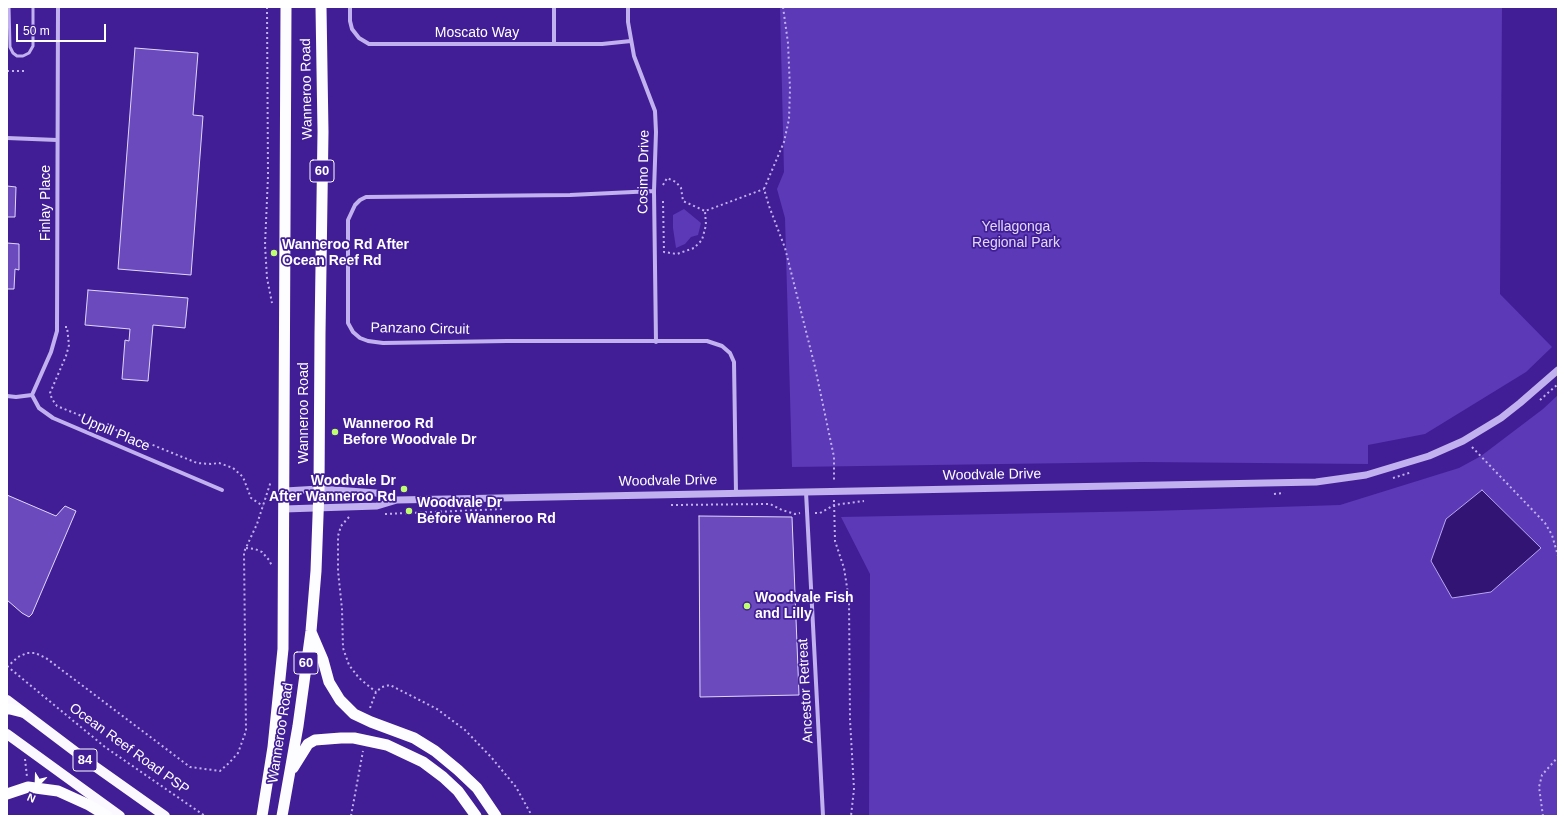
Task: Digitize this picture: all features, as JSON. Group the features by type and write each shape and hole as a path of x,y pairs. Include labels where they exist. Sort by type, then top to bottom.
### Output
{"highway":[{"name":"Wanneroo Road","path":"284,509 286,7"},
{"name":"Wanneroo Road","path":"282,816 291,772 310,631 316,571 319,508 322,132 321,7"},
{"name":"60","path":"262,816 273,747 283,649 284,509"},
{"path":"310,631 323,660 329,682 340,700 354,714 414,738 435,751 477,788 496,816"},
{"path":"7,709 22,712"},
{"path":"291,772 308,744 315,740 341,738 371,741 387,745 423,762 443,777 458,791 476,816"},
{"path":"7,794 28,787 58,791 89,805 108,816"}],"main road":[{"name":"84","path":"7,700 92,765 165,816"},
{"name":"84","path":"7,734 120,816"}],"street":[{"name":"Finlay Place","path":"32,395 51,352 57,331 58,7"},
{"name":"Moscato Way","path":"350,7 350,21 352,29 359,38 369,44 602,44 631,41"},
{"path":"554,7 554,44"},
{"name":"Cosimo Drive","path":"628,7 628,22 631,41 640,74 655,111 656,132 654,191 656,342"},
{"path":"7,138 57,140"},
{"name":"Panzano Circuit","path":"654,191 570,195 366,197 355,205 348,220 348,323 353,332 360,338 368,341 383,343 507,340 656,342 707,341 722,346 730,353 734,362 736,493"},
{"name":"Woodvale Drive","path":"284,509 377,506 397,500 1316,482 1366,475 1429,456 1463,441 1485,429 1506,414 1558,370"},
{"path":"7,396 16,397 32,395"},
{"name":"Uppill Place","path":"32,395 39,408 54,418 222,490"},
{"name":"Woodvale Drive","path":"285,491 319,489 376,493 397,500"},
{"name":"Ancestor Retreat","path":"806,492 823,816"}],"lane":[{"path":"9,7 10,47 13,53 17,56 23,56 29,52 33,46 32,7"}],"path":[{"path":"267,7 268,176 265,245 267,278 274,310"},
{"path":"783,7 788,43 790,89 789,119 784,142 764,189 785,248 815,367 834,457 835,541 844,568 849,600 850,720 854,789 851,816"},
{"path":"7,71 27,71"},
{"path":"663,192 663,184 667,178 676,182 681,188 683,201 706,211 726,202 764,189"},
{"path":"663,199 664,252 677,254 694,248 702,240 706,225 706,211"},
{"path":"57,327 67,327 69,345 66,356 50,393 57,406 197,463 219,463 233,468 243,477 251,498 263,506"},
{"path":"1466,450 1472,447 1545,523 1552,536 1558,556"},
{"path":"1389,479 1415,471"},
{"path":"7,666 18,657 27,653 35,653 46,658 190,767 220,771 238,753 246,731 244,552 257,524 273,477"},
{"path":"1274,494 1288,493"},
{"path":"669,505 770,504 795,514 820,513 834,505 866,501"},
{"path":"378,514 508,508"},
{"path":"355,516 348,517 341,526 338,536 338,571 342,609 342,648 349,665 358,678 376,692"},
{"name":"Ocean Reef Road PSP","path":"7,666 105,747 204,816"},
{"path":"370,708 376,692 382,687 390,685 437,710 465,730 491,757 516,787 532,816"},
{"path":"352,816 363,749"},
{"path":"1543,816 1540,787 1542,775 1558,757"}],"green space":[{"name":"Yellagonga Regional Park","path":"780,7 1502,7 1500,294 1552,347 1526,372 1425,434 1368,445 1368,464 1144,462 792,467 785,218 777,189 784,172"},
{"path":"684,209 701,223 698,235 691,237 685,244 676,248 673,215"},
{"path":"1558,395 1558,816 869,816 870,574 841,517 1151,511 1340,505 1459,468 1481,456 1543,409"}],"shaded area":[{"path":"1482,490 1541,548 1491,592 1452,598 1431,561 1446,519"}],"building":[{"path":"135,48 198,53 193,115 203,116 191,275 118,269"},
{"path":"7,186 16,187 15,217 7,217"},
{"path":"7,243 19,244 19,270 15,269 14,289 7,289"},
{"path":"88,290 188,298 185,328 153,325 148,381 122,379 125,340 129,341 130,329 85,325"},
{"path":"7,495 56,516 65,506 76,511 32,614 29,617 7,600"},
{"name":"Woodvale Fish and Lilly","path":"699,516 792,517 799,695 700,697"}],"place":[{"name":"Wanneroo Rd After Ocean Reef Rd","path":"274,253"},
{"name":"Wanneroo Rd Before Woodvale Dr","path":"335,432"},
{"name":"Woodvale Dr After Wanneroo Rd","path":"404,489"},
{"name":"Woodvale Dr Before Wanneroo Rd","path":"409,511"},
{"name":"Woodvale Fish and Lilly","path":"747,606"}]}
